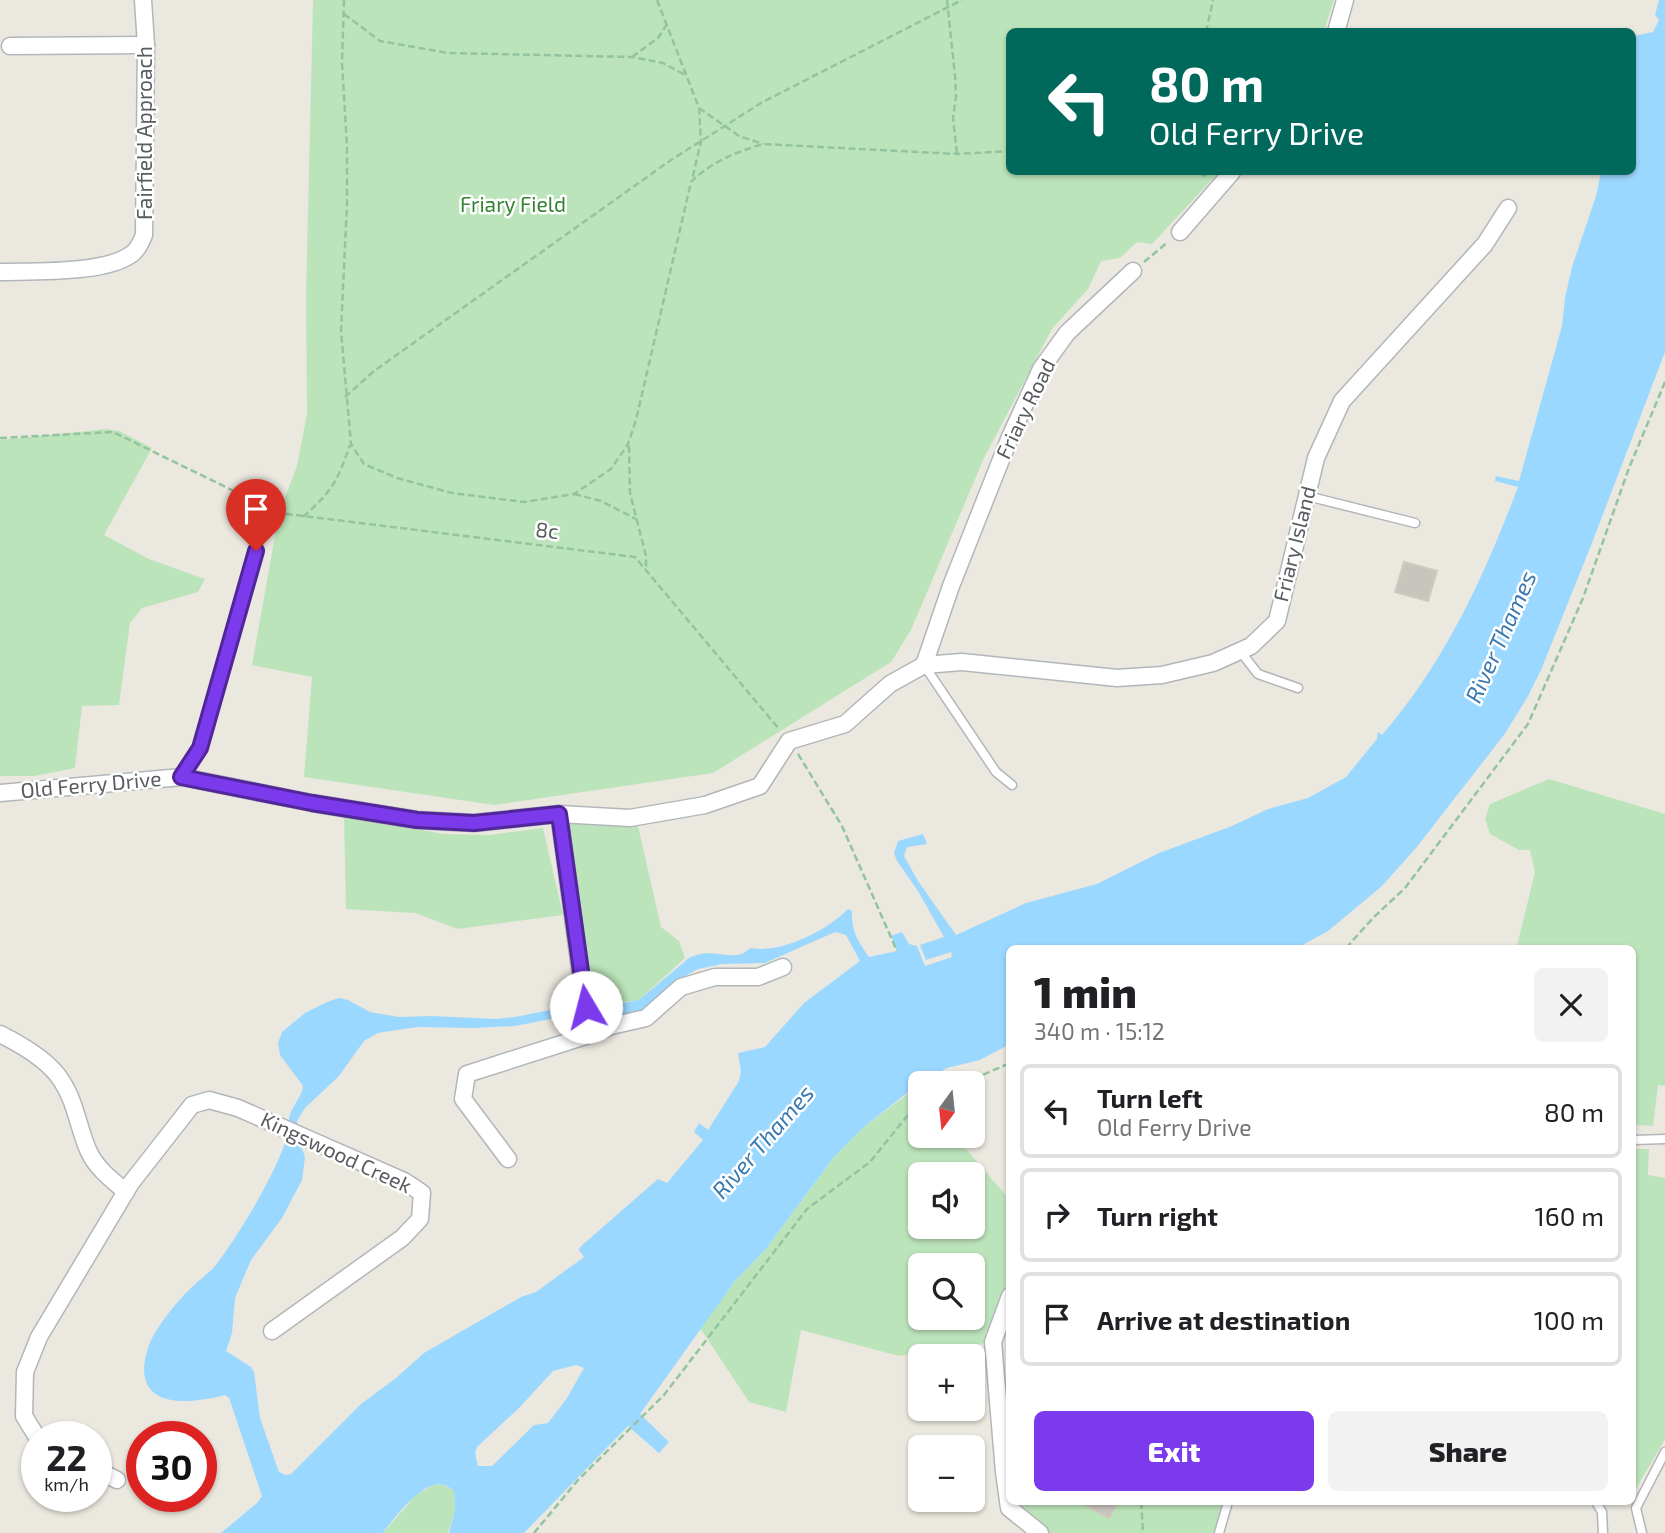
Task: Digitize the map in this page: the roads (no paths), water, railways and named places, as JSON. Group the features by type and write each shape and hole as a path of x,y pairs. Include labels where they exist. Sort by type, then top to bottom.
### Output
{"street":[{"name":"Fairfield Approach","path":"0,272 83,269 116,263 139,247 144,235 146,45 143,0"},
{"path":"1337,28 1345,0"},
{"path":"10,46 146,45"},
{"path":"1180,232 1229,175"},
{"name":"Friary Island","path":"924,665 962,662 1117,678 1162,676 1213,663 1251,646 1277,621 1316,458 1342,401 1485,244 1508,208"},
{"name":"Friary Road","path":"924,665 1010,437 1041,369 1066,333 1133,271"},
{"name":"Old Ferry Drive","path":"0,793 181,777 417,820 474,823 559,814 630,818 705,805 760,786 789,741 845,724 890,684 924,665"},
{"path":"559,814 589,1035"},
{"path":"508,1159 463,1099 467,1074 611,1026 646,1018 681,987 715,977 758,977 783,967"},
{"path":"0,1034 25,1046 61,1078 78,1114 89,1152 102,1171 126,1192"},
{"name":"Kingswood Creek","path":"27,1421 24,1416 25,1372 39,1337 126,1192 192,1105 209,1100 238,1108 404,1181 422,1193 420,1219 402,1238 272,1331"},
{"path":"1006,1307 993,1342 1006,1456"},
{"path":"112,1477 117,1480"},
{"path":"1009,1505 1009,1508 1040,1533"}],"lane":[{"path":"1307,496 1415,523"},
{"path":"181,777 200,748 263,526"},
{"path":"1240,651 1258,674 1298,688"},
{"path":"924,665 996,772 1012,785"},
{"path":"1636,1140 1665,1139"},
{"path":"1642,1533 1636,1508 1665,1452"},
{"path":"1219,1533 1227,1505"},
{"path":"1598,1505 1602,1512 1603,1533"}],"water":[{"name":"River Thames","path":"1659,0 1665,0 1665,352 1592,543 1527,698 1504,735 1416,848 1382,886 1328,931 1302,945 1006,945 1006,1046 980,1060 942,1071 908,1071 908,1092 865,1126 834,1157 765,1250 735,1281 640,1414 669,1442 659,1453 628,1426 524,1533 449,1533 455,1510 454,1491 445,1485 436,1484 410,1501 383,1533 221,1533 262,1496 229,1398 225,1395 178,1401 164,1398 153,1392 146,1382 144,1368 148,1348 160,1325 179,1300 212,1269 227,1250 257,1201 283,1149 290,1115 303,1086 280,1055 278,1043 282,1032 305,1013 339,998 370,1012 399,1017 496,1019 585,1003 617,1004 639,1000 689,958 704,953 743,954 751,948 763,949 790,944 829,925 848,909 852,911 856,936 869,957 897,951 891,936 902,932 909,944 917,946 925,966 952,957 951,952 926,960 920,945 944,937 897,861 894,853 898,841 923,834 927,844 907,847 904,856 956,935 1026,903 1097,884 1159,853 1232,826 1268,809 1308,798 1346,777 1377,739 1378,732 1382,735 1405,707 1444,648 1477,586 1505,521 1518,487 1495,481 1496,476 1519,481 1562,326 1572,267 1600,175 1636,175 1636,35 1653,32 1659,20 1655,15","holes":["835,932 846,935 860,961 804,1003 765,1047 738,1053 741,1072 739,1081 708,1130 699,1123 694,1132 703,1140 667,1183 658,1179 580,1247 584,1257 536,1292 521,1297 424,1353 361,1404 291,1474 279,1472 260,1418 254,1372 251,1367 226,1351 232,1333 235,1298 251,1260 282,1218 302,1180 305,1157 299,1140 297,1121 305,1108 339,1076 364,1041 378,1033 417,1027 515,1026 586,1012 629,1015 645,1011 685,976 698,969 722,964 765,963","576,1365 584,1368 567,1398 548,1423 534,1425 492,1466 478,1466 475,1453 477,1447 520,1407 553,1371"]}],"park label":[{"name":"Friary Field","path":"513,205"}]}
